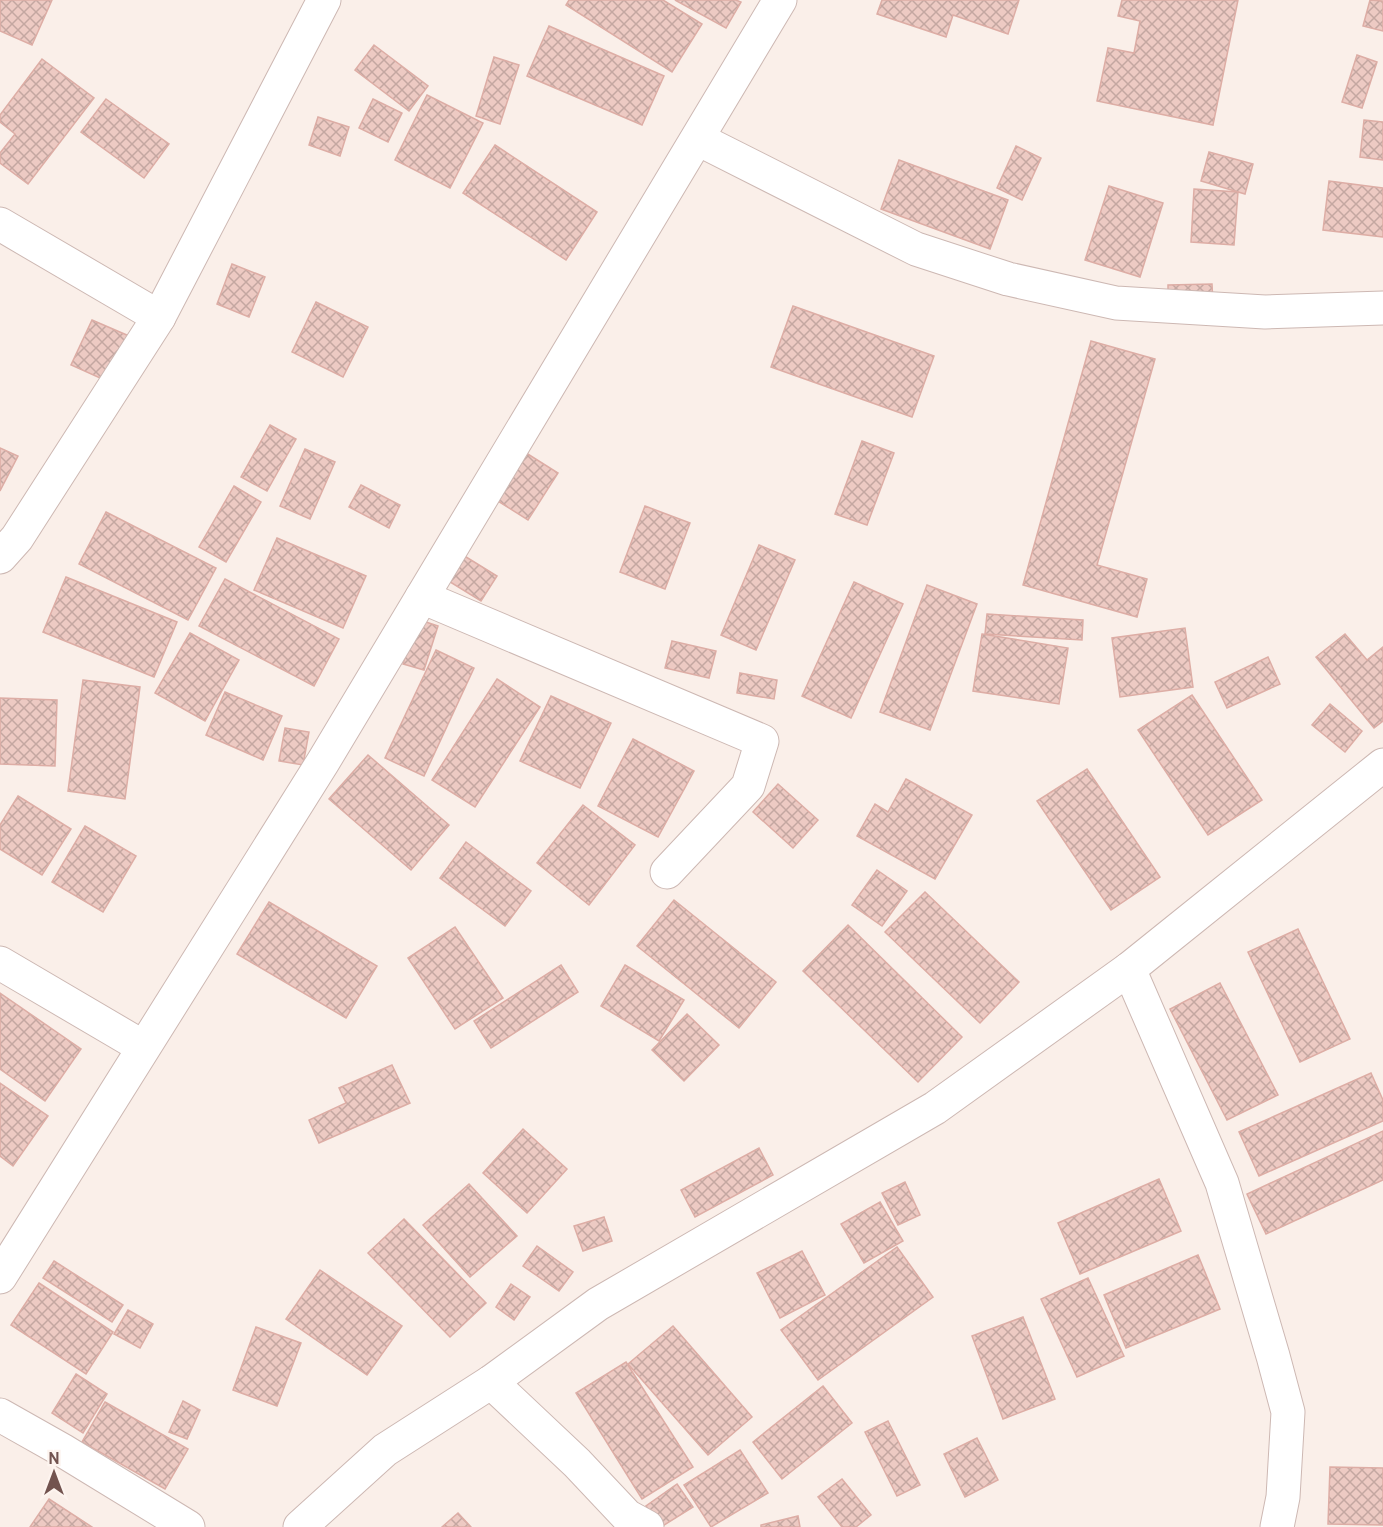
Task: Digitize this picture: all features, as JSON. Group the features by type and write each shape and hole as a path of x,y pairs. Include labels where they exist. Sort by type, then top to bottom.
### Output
{"street":[{"path":"0,1277 323,762 780,0"},
{"path":"0,557 17,538 159,317 315,3"},
{"path":"698,139 916,249 1008,279 1116,303 1264,312 1383,308"},
{"path":"0,224 159,317"},
{"path":"422,597 762,741 748,786 667,872"},
{"path":"300,1527 385,1450 491,1382 598,1304 935,1108 1128,969 1383,765"},
{"path":"0,963 143,1047"},
{"path":"1128,969 1222,1183 1288,1412 1283,1497 1277,1527"},
{"path":"491,1382 577,1463 627,1516 647,1527"},
{"path":"0,1415 188,1527"}],"building":[{"path":"0,0 52,0 32,45 0,31"},
{"path":"569,0 663,0 702,24 672,72 566,5"},
{"path":"675,0 736,0 741,2 726,28"},
{"path":"882,0 1019,0 1008,34 953,15 946,37 877,14"},
{"path":"1122,0 1238,0 1213,125 1097,101 1108,48 1134,53 1140,21 1118,16"},
{"path":"1370,0 1383,1 1383,31 1363,26"},
{"path":"549,26 664,76 642,125 527,76"},
{"path":"374,45 428,86 409,111 355,70"},
{"path":"1357,55 1377,62 1362,108 1342,102"},
{"path":"494,57 519,65 500,124 476,116"},
{"path":"42,59 94,98 28,184 0,163 0,153 15,134 0,122 0,115"},
{"path":"427,95 483,123 450,188 395,160"},
{"path":"106,99 169,144 144,178 81,132"},
{"path":"373,99 402,113 388,142 359,128"},
{"path":"318,117 349,127 340,156 309,145"},
{"path":"1364,120 1383,122 1383,160 1360,157"},
{"path":"495,145 597,212 566,260 463,193"},
{"path":"1016,146 1041,158 1022,200 997,188"},
{"path":"1209,152 1253,164 1245,194 1201,181"},
{"path":"899,160 1008,200 990,249 881,209"},
{"path":"1329,181 1383,188 1383,237 1323,230"},
{"path":"1109,186 1163,203 1140,277 1085,260"},
{"path":"1194,189 1238,192 1234,245 1191,242"},
{"path":"232,264 265,277 249,317 217,304"},
{"path":"1212,284 1213,304 1168,305 1168,285"},
{"path":"316,302 368,327 343,377 292,352"},
{"path":"793,306 934,356 912,417 771,367"},
{"path":"92,320 129,336 109,382 71,365"},
{"path":"1091,341 1155,359 1097,565 1147,579 1137,617 1023,585"},
{"path":"270,425 296,439 267,491 241,477"},
{"path":"862,441 894,453 867,525 835,514"},
{"path":"0,448 18,456 0,491"},
{"path":"305,449 335,462 310,519 280,506"},
{"path":"523,451 558,473 528,520 493,498"},
{"path":"361,485 400,505 389,528 349,507"},
{"path":"234,486 261,502 226,562 199,547"},
{"path":"645,506 690,523 665,589 620,572"},
{"path":"106,512 216,568 188,620 79,564"},
{"path":"277,538 366,576 343,628 254,590"},
{"path":"759,545 795,560 756,650 721,635"},
{"path":"458,552 497,576 481,601 442,577"},
{"path":"66,577 177,622 154,677 43,632"},
{"path":"225,579 339,639 314,686 199,626"},
{"path":"854,582 903,604 851,718 802,696"},
{"path":"927,585 977,604 930,730 880,712"},
{"path":"987,614 1083,620 1082,640 985,634"},
{"path":"417,619 438,626 424,670 403,664"},
{"path":"1185,628 1193,687 1120,697 1112,638"},
{"path":"190,633 239,660 205,721 155,693"},
{"path":"982,634 1068,648 1059,704 973,691"},
{"path":"1345,634 1367,660 1383,647 1383,721 1374,728 1316,657"},
{"path":"672,641 716,651 709,678 665,668"},
{"path":"436,650 474,668 424,776 385,758"},
{"path":"1268,657 1280,684 1227,708 1215,682"},
{"path":"740,673 777,680 774,699 737,693"},
{"path":"497,679 540,707 475,807 432,780"},
{"path":"83,680 140,687 125,799 68,791"},
{"path":"225,692 282,716 263,760 206,735"},
{"path":"1192,695 1262,800 1208,835 1138,730"},
{"path":"551,696 611,723 580,788 520,761"},
{"path":"0,698 57,700 55,766 0,764"},
{"path":"1330,704 1362,731 1345,752 1312,725"},
{"path":"285,728 309,732 303,765 279,761"},
{"path":"633,739 694,771 658,837 598,806"},
{"path":"368,755 449,825 411,870 329,799"},
{"path":"1087,769 1160,877 1111,910 1037,801"},
{"path":"906,779 972,815 935,879 857,836 875,804 888,812"},
{"path":"778,784 818,820 793,848 753,812"},
{"path":"18,796 71,829 42,875 0,849 0,825"},
{"path":"583,805 635,845 589,905 537,863"},
{"path":"85,826 136,856 103,912 52,882"},
{"path":"466,842 531,891 505,926 440,878"},
{"path":"877,870 907,891 882,926 852,905"},
{"path":"925,892 1019,982 980,1023 885,932"},
{"path":"674,900 776,982 739,1028 637,946"},
{"path":"269,902 377,966 346,1018 237,954"},
{"path":"848,925 962,1037 918,1082 803,971"},
{"path":"455,927 503,998 455,1029 408,958"},
{"path":"1298,929 1350,1039 1300,1062 1248,952"},
{"path":"561,965 578,992 491,1048 474,1021"},
{"path":"625,965 684,1000 659,1041 601,1006"},
{"path":"1220,983 1278,1095 1227,1120 1170,1009"},
{"path":"0,993 81,1049 45,1101 0,1069"},
{"path":"687,1014 719,1045 684,1081 652,1050"},
{"path":"392,1065 410,1103 319,1143 309,1120 346,1103 339,1088"},
{"path":"1371,1073 1383,1100 1383,1121 1259,1176 1239,1132"},
{"path":"0,1083 48,1116 13,1166 0,1156"},
{"path":"523,1129 567,1169 527,1213 483,1173"},
{"path":"1383,1131 1383,1180 1266,1234 1247,1194"},
{"path":"759,1148 773,1175 695,1217 681,1190"},
{"path":"1159,1179 1181,1231 1080,1274 1058,1223"},
{"path":"905,1182 920,1215 898,1225 882,1193"},
{"path":"469,1184 517,1236 470,1277 423,1225"},
{"path":"880,1202 903,1241 864,1263 841,1224"},
{"path":"604,1217 612,1241 583,1251 574,1226"},
{"path":"404,1219 486,1303 450,1337 368,1253"},
{"path":"537,1246 573,1272 559,1291 523,1266"},
{"path":"897,1247 933,1297 818,1380 781,1330"},
{"path":"802,1251 825,1295 780,1318 757,1273"},
{"path":"1198,1255 1220,1309 1126,1348 1104,1295"},
{"path":"54,1261 123,1305 112,1322 43,1278"},
{"path":"320,1270 402,1326 367,1375 286,1319"},
{"path":"1088,1278 1124,1356 1077,1377 1041,1299"},
{"path":"39,1283 113,1332 86,1374 11,1325"},
{"path":"511,1284 530,1297 514,1320 496,1307"},
{"path":"128,1310 153,1324 140,1348 114,1334"},
{"path":"1023,1317 1055,1399 1003,1419 972,1336"},
{"path":"673,1326 752,1417 708,1455 628,1364"},
{"path":"256,1327 301,1343 277,1406 233,1390"},
{"path":"626,1362 693,1467 642,1499 576,1393"},
{"path":"76,1374 107,1394 83,1433 52,1413"},
{"path":"823,1386 852,1423 782,1479 753,1442"},
{"path":"183,1401 200,1410 187,1439 169,1432"},
{"path":"105,1402 188,1449 165,1489 82,1442"},
{"path":"888,1421 920,1485 897,1496 865,1432"},
{"path":"977,1438 998,1480 965,1497 944,1454"},
{"path":"740,1450 768,1493 711,1527 684,1485"},
{"path":"1330,1467 1383,1468 1383,1525 1328,1524"},
{"path":"842,1479 871,1515 856,1527 842,1527 818,1497"},
{"path":"677,1484 693,1507 661,1527 646,1506"},
{"path":"49,1499 92,1527 30,1527"},
{"path":"458,1513 471,1527 442,1527"},
{"path":"798,1516 800,1527 761,1527 761,1525"}]}
